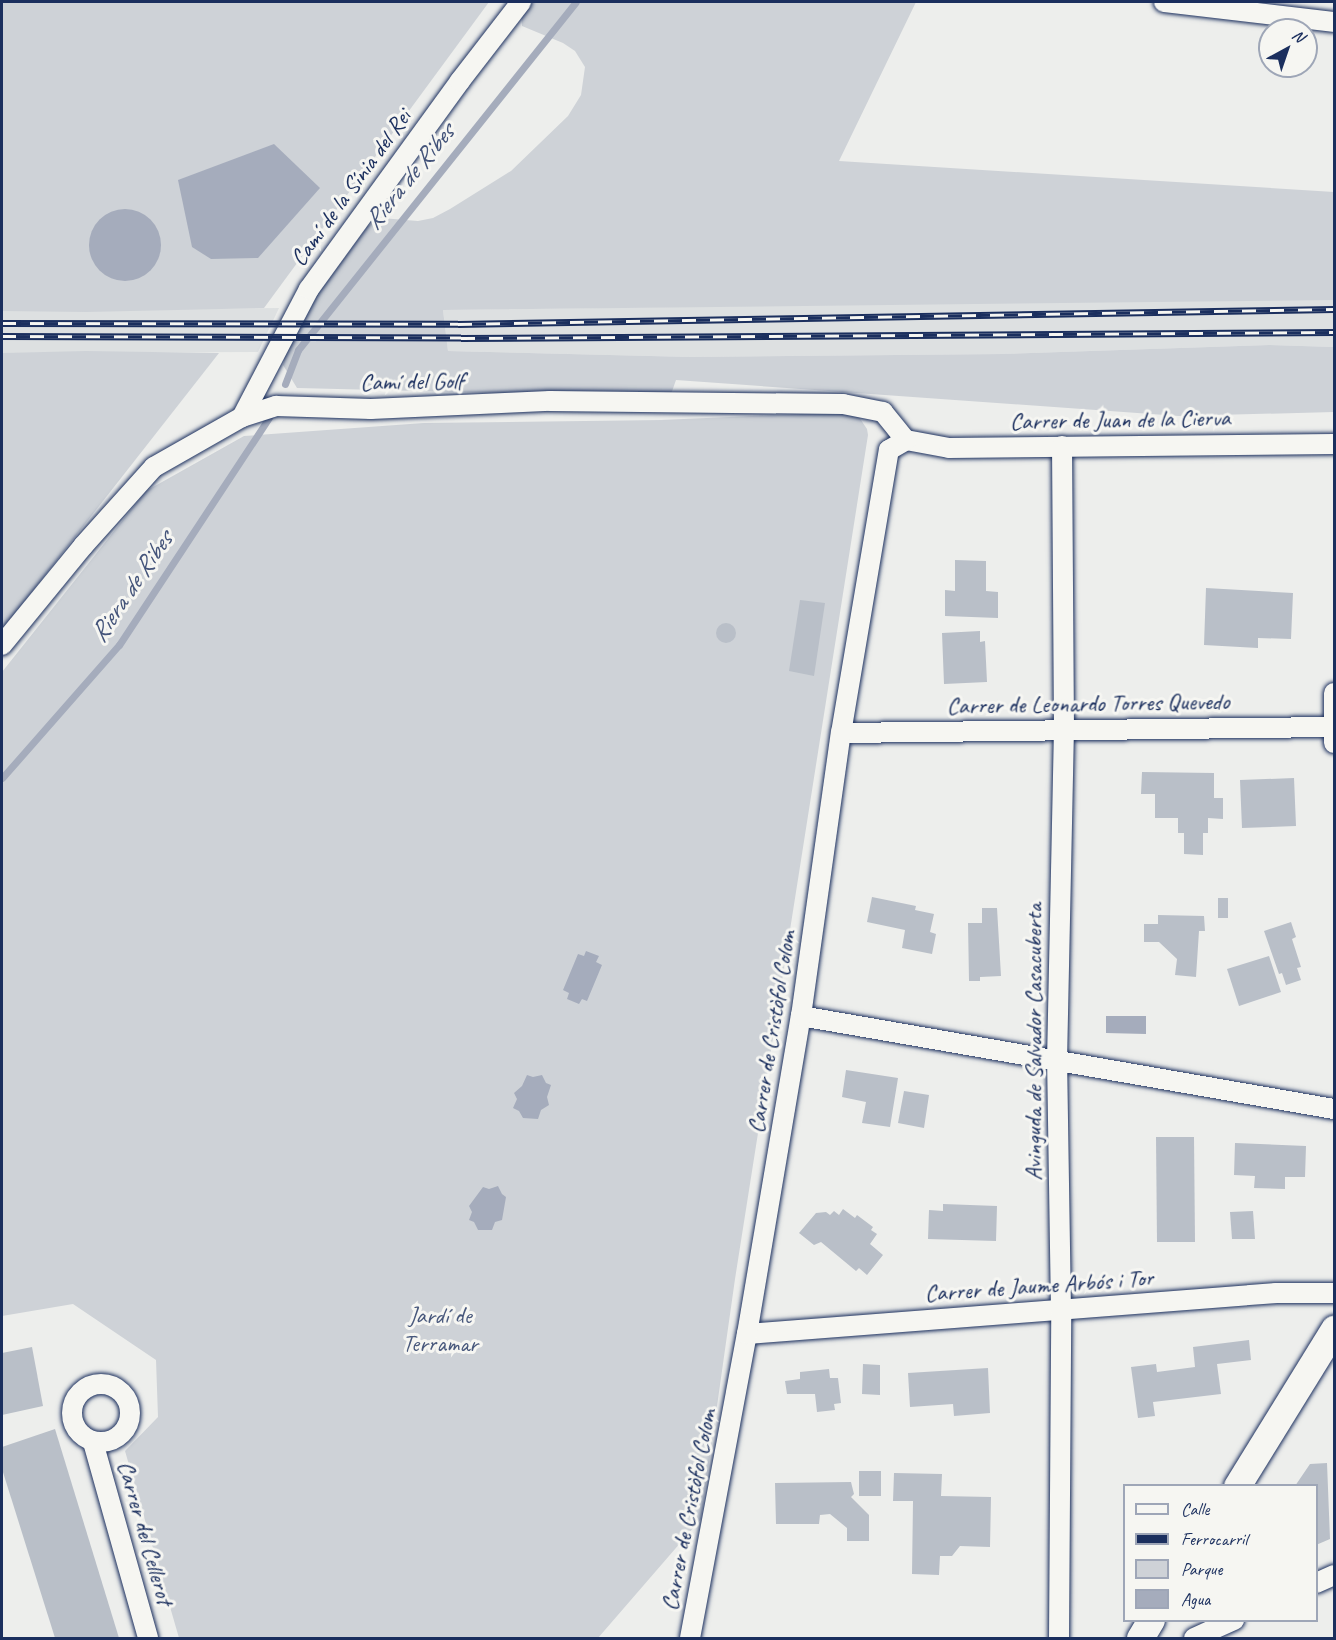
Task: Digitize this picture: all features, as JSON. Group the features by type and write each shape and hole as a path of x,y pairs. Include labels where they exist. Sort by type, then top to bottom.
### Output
{"street":[{"name":"Camí de la Sínia del Rei","path":"242,417 309,289 460,81 521,2"},
{"path":"1164,2 1335,22"},
{"name":"Camí del Golf","path":"2,645 83,546 154,467 242,417 276,406 371,409 440,408 550,401 843,404 883,412 906,440"},
{"name":"Carrer de Juan de la Cierva","path":"906,440 949,448 1335,444"},
{"name":"Carrer de Cristòfol Colom","path":"690,1638 747,1334 801,1016 841,733 889,450 906,440"},
{"name":"Avinguda de Salvador Casacuberta","path":"1059,1638 1061,1311 1057,1062 1064,730 1062,446"},
{"path":"1334,732 1335,693"},
{"name":"Carrer de Leonardo Torres Quevedo","path":"841,733 1064,730 1334,732"},
{"path":"801,1016 1335,1109"},
{"name":"Carrer de Jaume Arbós i Tor","path":"747,1334 1276,1293 1335,1293"},
{"path":"1238,1484 1335,1329"},
{"name":"Carrer del Cellerot","path":"93,1442 148,1638"},
{"path":"1318,1583 1335,1575"},
{"path":"1140,1638 1150,1622"},
{"path":"1194,1638 1230,1622"}],"shaded area":[{"path":"1334,300 1334,347 1269,345 1003,354 691,357 448,351 443,310"},
{"path":"279,308 258,352 2,353 2,311"}],"green space":[{"path":"2,2 489,2 264,308 86,312 2,311"},
{"path":"525,2 916,2 839,161 1334,192 1334,300 443,310 448,351 691,357 1003,354 1269,345 1334,347 1334,412 1179,416 676,380 670,397 297,388 283,365 290,332 368,226 381,218 418,221 433,218 450,209 511,171 568,116 581,95 585,67 575,51 563,43 522,26 521,8"},
{"path":"86,351 219,353 2,630 2,353"},
{"name":"Jardí de Terramar","path":"846,412 859,417 868,435 735,1279 701,1519 598,1638 179,1638 125,1451 158,1417 156,1360 73,1304 2,1316 2,672 146,491 244,436 424,423 661,420"}],"water":[{"path":"274,144 320,188 258,258 211,259 192,247 178,180"},
{"path":"132,209 151,219 159,231 161,245 159,259 151,271 139,279 118,281 99,271 91,259 89,238 99,219 111,211"},
{"path":"586,951 599,956 596,962 602,965 587,1001 582,999 579,1004 567,999 569,993 563,990 578,954 584,956"},
{"path":"1106,1016 1146,1016 1146,1034 1106,1033"},
{"path":"527,1075 533,1077 542,1075 546,1083 551,1085 547,1097 549,1105 541,1110 538,1119 523,1118 519,1111 513,1108 517,1099 514,1093 522,1086"},
{"path":"498,1186 506,1197 502,1220 495,1222 492,1230 478,1230 474,1222 469,1220 472,1212 469,1206 483,1187 489,1189"}],"building":[{"path":"955,560 986,561 986,591 998,592 998,618 945,616 945,590 955,591"},
{"path":"1206,588 1293,593 1291,639 1258,638 1258,648 1204,645"},
{"path":"800,600 825,603 814,676 789,671"},
{"path":"726,623 733,626 736,633 733,640 726,643 719,640 716,633 719,626"},
{"path":"980,631 980,642 985,641 987,682 944,684 942,633"},
{"path":"1142,772 1214,773 1214,798 1223,798 1223,819 1208,818 1208,833 1203,833 1203,855 1184,854 1184,833 1178,833 1178,818 1155,818 1155,794 1141,794"},
{"path":"1294,778 1296,826 1242,828 1240,780"},
{"path":"872,897 916,906 915,910 934,914 930,932 936,934 932,954 902,948 905,930 867,922"},
{"path":"1218,898 1228,898 1228,918 1218,918"},
{"path":"982,908 997,908 1001,976 980,977 980,981 969,981 968,923 982,923"},
{"path":"1158,915 1204,916 1205,931 1199,931 1196,977 1175,975 1177,959 1159,942 1144,942 1144,924 1158,924"},
{"path":"1291,922 1296,937 1292,939 1301,967 1297,968 1301,980 1286,985 1282,973 1279,974 1264,931"},
{"path":"1269,956 1281,992 1239,1006 1227,969"},
{"path":"846,1070 898,1078 890,1127 862,1123 866,1102 842,1097"},
{"path":"904,1091 929,1095 924,1128 898,1123"},
{"path":"1156,1137 1194,1137 1195,1242 1157,1242"},
{"path":"1235,1143 1306,1146 1305,1177 1285,1177 1285,1189 1254,1188 1255,1176 1234,1175"},
{"path":"943,1204 997,1206 996,1241 928,1239 929,1210 943,1211"},
{"path":"843,1209 855,1218 857,1215 873,1227 871,1230 877,1234 870,1244 883,1255 867,1275 859,1268 856,1271 821,1242 814,1245 799,1233 816,1213 826,1212 830,1215 834,1211 839,1215"},
{"path":"1253,1211 1255,1239 1232,1239 1230,1212"},
{"path":"1249,1340 1251,1360 1217,1364 1221,1394 1153,1402 1155,1416 1138,1418 1131,1367 1156,1364 1157,1372 1195,1367 1193,1347"},
{"path":"32,1347 43,1406 2,1415 2,1353"},
{"path":"863,1364 880,1365 880,1395 862,1394"},
{"path":"988,1368 990,1413 954,1416 953,1404 910,1407 908,1373"},
{"path":"829,1369 830,1378 838,1378 841,1403 834,1404 835,1410 817,1412 815,1394 787,1394 785,1381 800,1379 800,1372"},
{"path":"55,1429 119,1638 55,1638 2,1469 2,1447"},
{"path":"1327,1463 1330,1539 1318,1544 1318,1484 1296,1484 1310,1464"},
{"path":"859,1471 881,1471 881,1496 859,1496"},
{"path":"894,1473 942,1474 941,1496 991,1497 990,1547 960,1546 952,1556 940,1556 939,1575 912,1574 913,1501 893,1501"},
{"path":"851,1482 854,1494 851,1497 869,1515 869,1541 847,1541 847,1528 830,1514 820,1515 819,1524 776,1524 775,1483"}],"waterway":[{"name":"Riera de Ribes","path":"285,384 298,350 576,2"},
{"name":"Riera de Ribes","path":"2,778 119,645 272,413"}],"railway":[{"path":"2,323 458,324 1334,309"},
{"path":"2,336 461,338 1334,332"}]}
